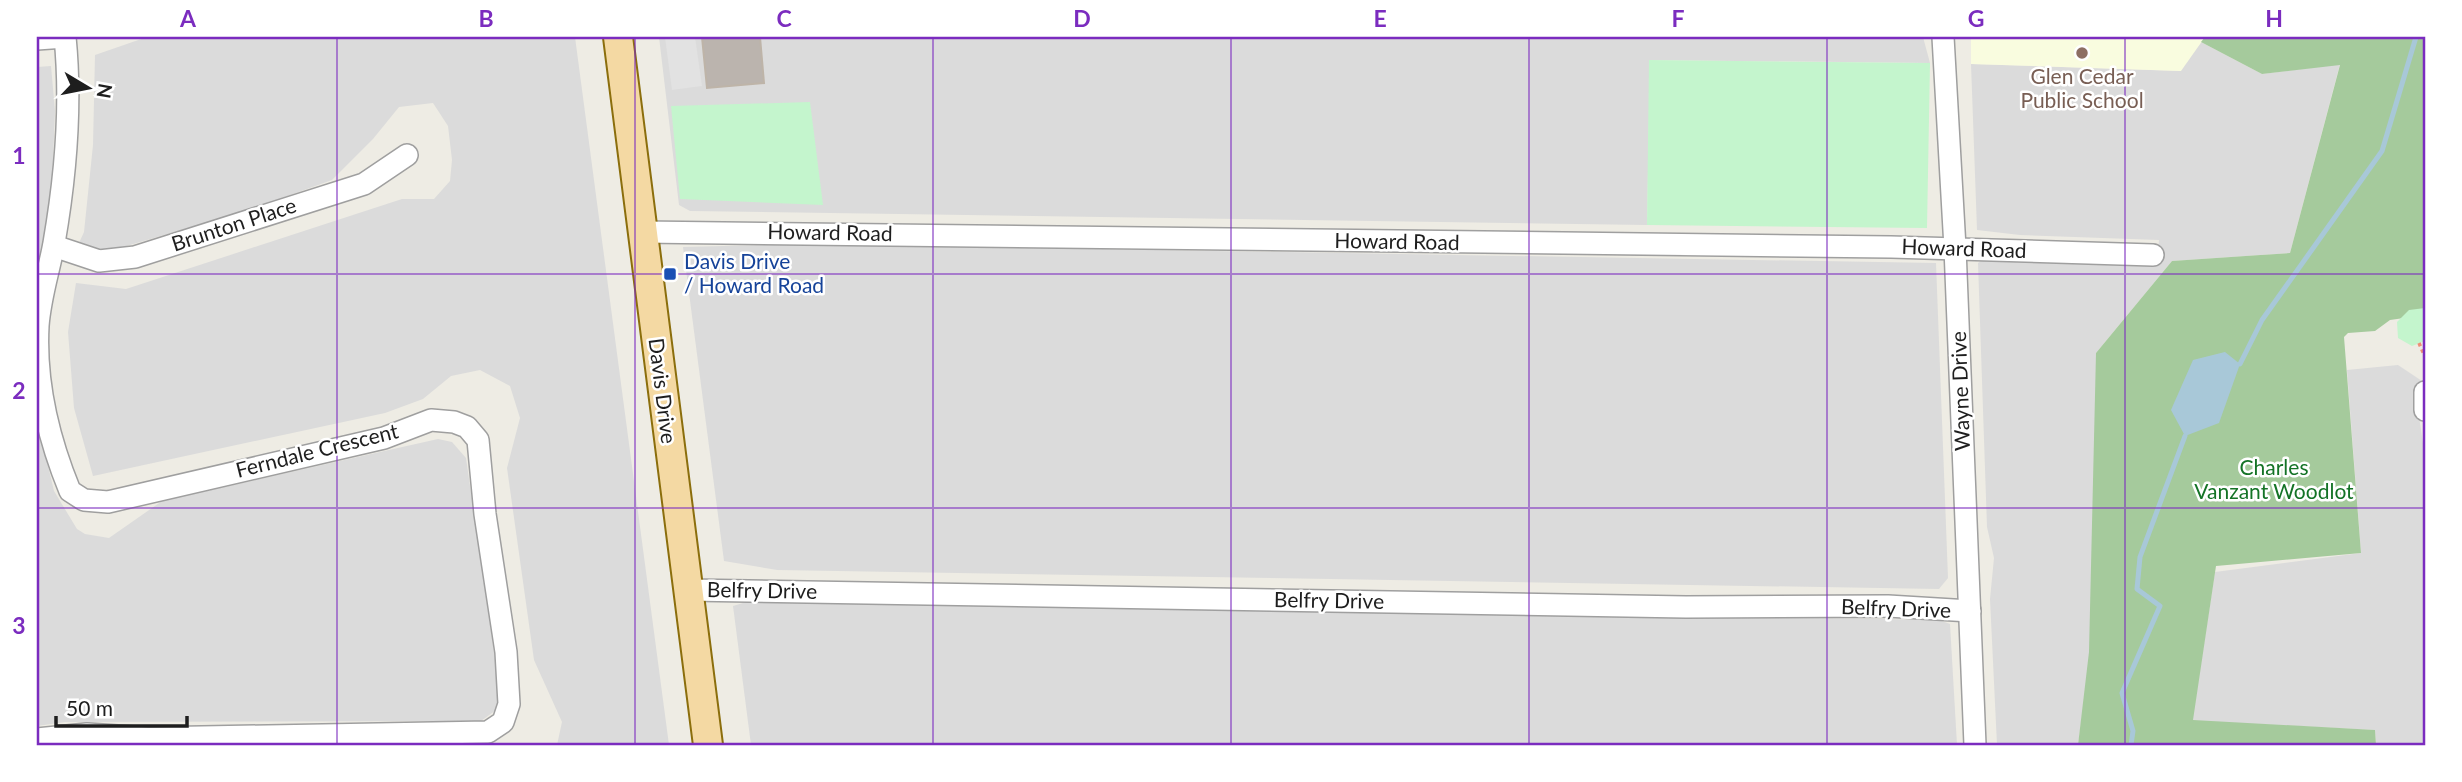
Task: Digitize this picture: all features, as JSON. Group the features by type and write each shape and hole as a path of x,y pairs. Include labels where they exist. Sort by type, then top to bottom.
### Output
{"main road":[{"name":"Davis Drive","path":"618,37 708,745"}],"street":[{"path":"37,39 65,37"},
{"name":"Ferndale Crescent","path":"37,739 87,734 148,738 488,732 503,722 509,704 506,652 485,514 478,440 467,427 454,422 431,420 384,438 108,502 85,500 70,492 40,386 38,327 43,285 54,246 68,147 70,83 65,37"},
{"name":"Wayne Drive","path":"1943,37 1955,248 1975,745"},
{"name":"Brunton Place","path":"54,246 99,261 135,257 364,184 407,155"},
{"name":"Howard Road","path":"642,232 1955,248 2153,255"},
{"path":"2425,392 2425,410"},
{"name":"Belfry Drive","path":"688,590 1686,607 1888,606 1970,611"}],"path":[{"path":"2419,343 2425,357"}],"shaded area":[{"path":"147,37 575,37 669,745 557,745 562,722 534,660 507,468 520,418 510,386 480,370 451,376 423,399 385,413 93,476 74,408 68,332 76,283 126,289 402,199 434,199 450,181 452,160 448,126 433,103 399,107 373,139 332,180 246,211 106,252 79,243 84,232 93,145 95,55"},
{"path":"659,37 1923,37 1930,63 1650,60 1647,225 690,211 679,205"},
{"path":"665,37 695,37 702,86 672,90"},
{"name":"Glen Cedar Public School","path":"1971,37 2205,37 2181,71 1971,64"},
{"path":"2201,42 2262,74 2340,64 2290,253 2172,261 2096,353 2198,550 2082,716 2078,745 1997,745 1990,599 1994,558 1987,527 1978,263 1987,256 2157,266 2159,240 2020,235 1977,230 1971,64 2180,71"},
{"path":"51,66 55,111 52,188 37,279 37,67"},
{"path":"800,244 1936,263 1948,578 1939,589 777,570 724,561 683,247"},
{"path":"2398,365 2422,381 2417,403 2425,457 2425,745 2376,745 2375,730 2192,721 2215,572 2361,553 2347,370"},
{"path":"37,420 54,491 77,529 85,534 109,538 162,501 438,439 452,442 466,458 500,694 496,710 481,721 65,722 37,726"},
{"path":"753,600 1939,620 1950,624 1957,745 751,745 733,606"}],"green space":[{"name":"Charles Vanzant Woodlot","path":"2205,37 2425,37 2425,315 2390,320 2375,331 2348,333 2344,337 2361,553 2216,566 2193,720 2375,730 2376,745 2078,745 2089,652 2096,353 2172,261 2290,253 2340,65 2262,74 2201,42"},
{"path":"1649,60 1930,63 1927,228 1647,225"},
{"path":"810,102 823,205 680,199 671,106"},
{"path":"2425,308 2425,341 2412,346 2398,338 2397,322 2409,310"}],"water":[{"path":"2225,352 2240,364 2219,423 2185,436 2171,410 2193,360"}],"building":[{"path":"702,37 760,37 764,83 707,88"}],"waterway":[{"path":"2240,364 2262,320 2382,151 2416,37"},
{"path":"2131,745 2133,731 2122,693 2160,606 2137,589 2140,557 2185,436"}],"place":[{"name":"Glen Cedar Public School","path":"2082,53"},
{"name":"Davis Drive / Howard Road","path":"670,274"}]}
